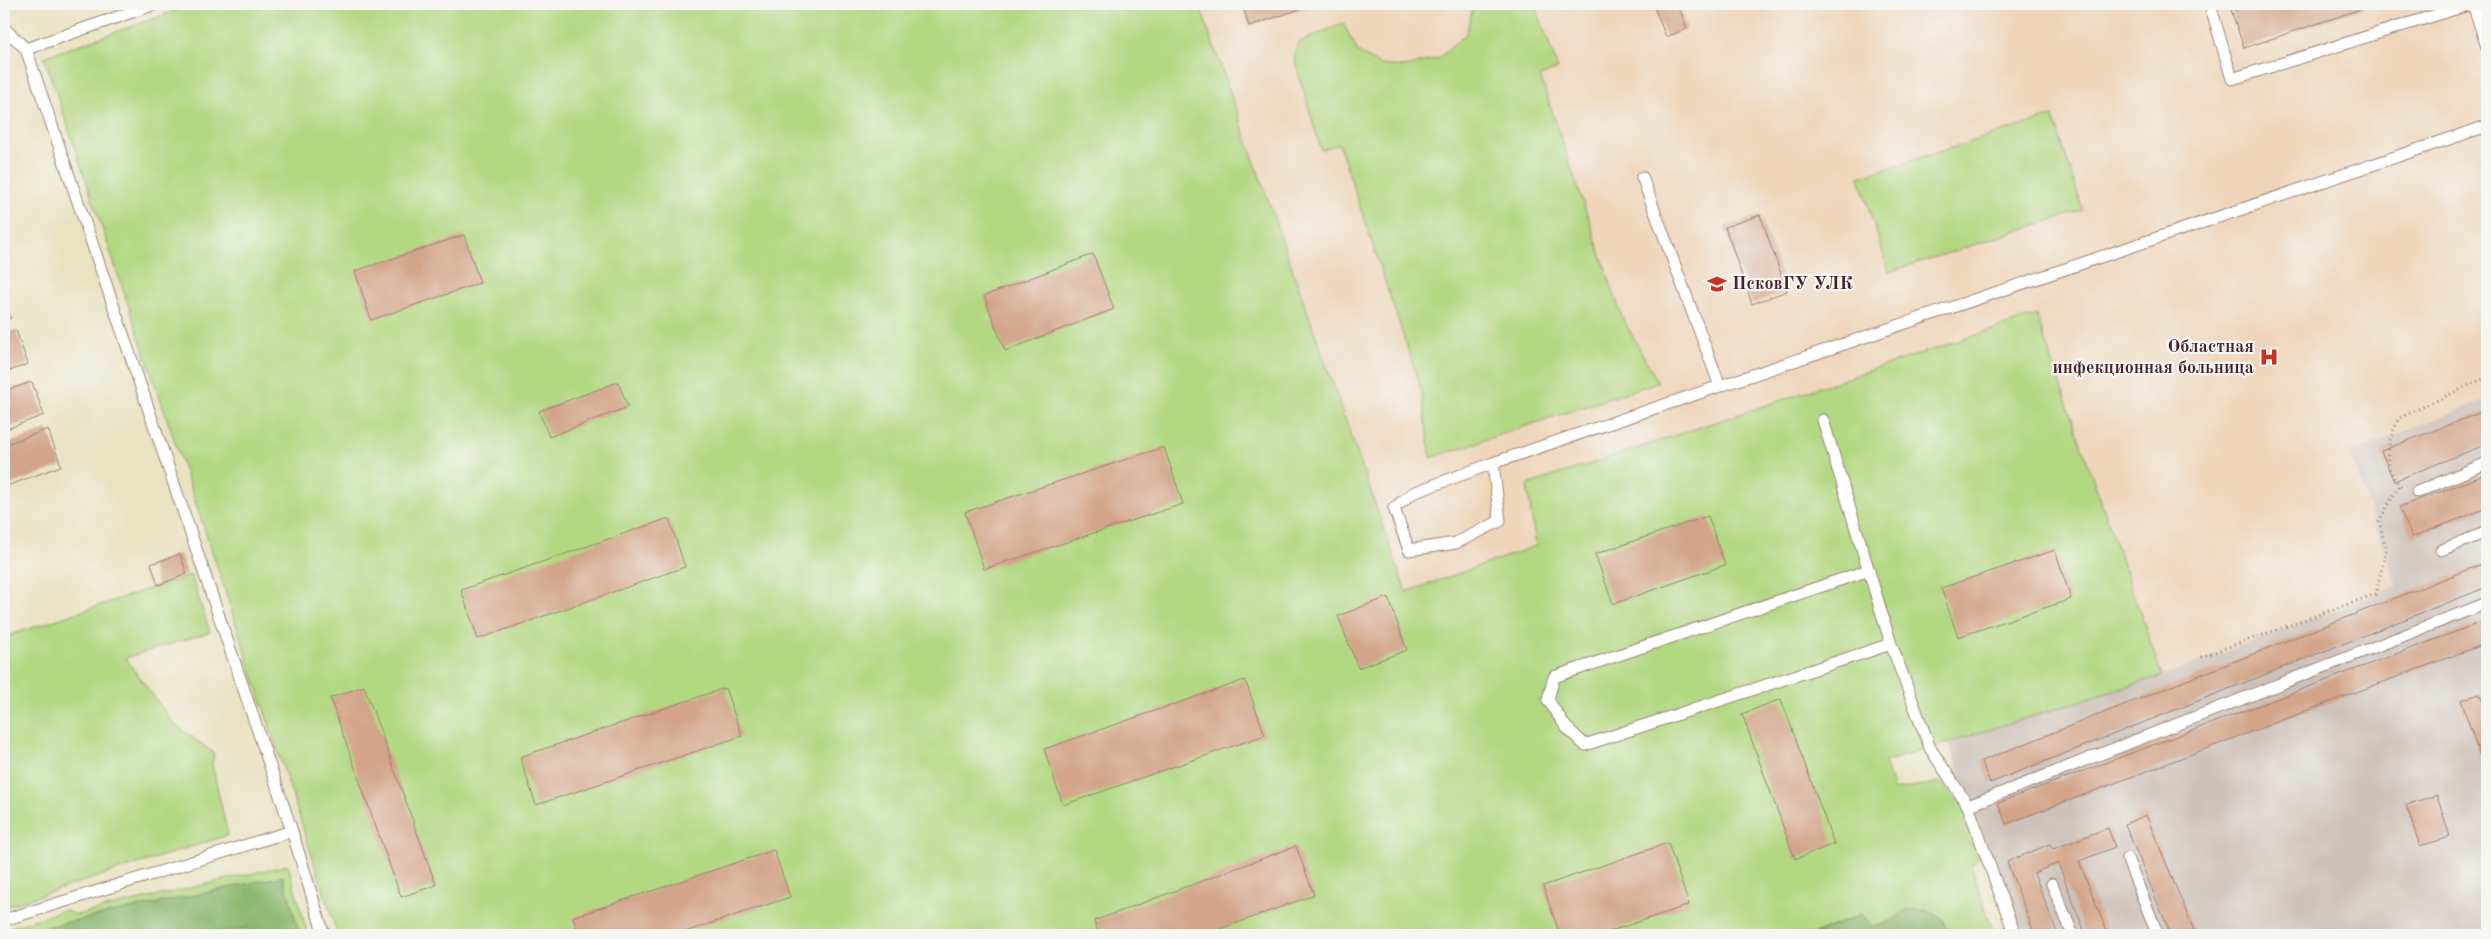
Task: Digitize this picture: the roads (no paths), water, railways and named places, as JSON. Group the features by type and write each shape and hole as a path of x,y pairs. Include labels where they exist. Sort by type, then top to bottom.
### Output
{"lane":[{"path":"26,49 155,4"},
{"path":"2210,4 2232,79 2472,4 2487,46"},
{"path":"4,28 26,49 292,831 324,935"},
{"path":"1493,463 1500,521 1456,543 1409,550 1394,508 1413,493 1493,463 2487,126"},
{"path":"1642,177 1720,386"},
{"path":"1823,420 1891,644 1930,748 1968,806 2015,935"},
{"path":"2416,492 2487,463"},
{"path":"2441,550 2487,532"},
{"path":"1869,570 1554,677 1548,700 1566,727 1585,745 1891,644"},
{"path":"1968,806 2487,603"},
{"path":"4,920 292,831"},
{"path":"2127,858 2158,935"},
{"path":"2052,884 2073,935"}],"place":[{"name":"ПсковГУ УЛК","path":"1717,284"},
{"name":"Областная инфекционная больница","path":"2269,357"}]}
